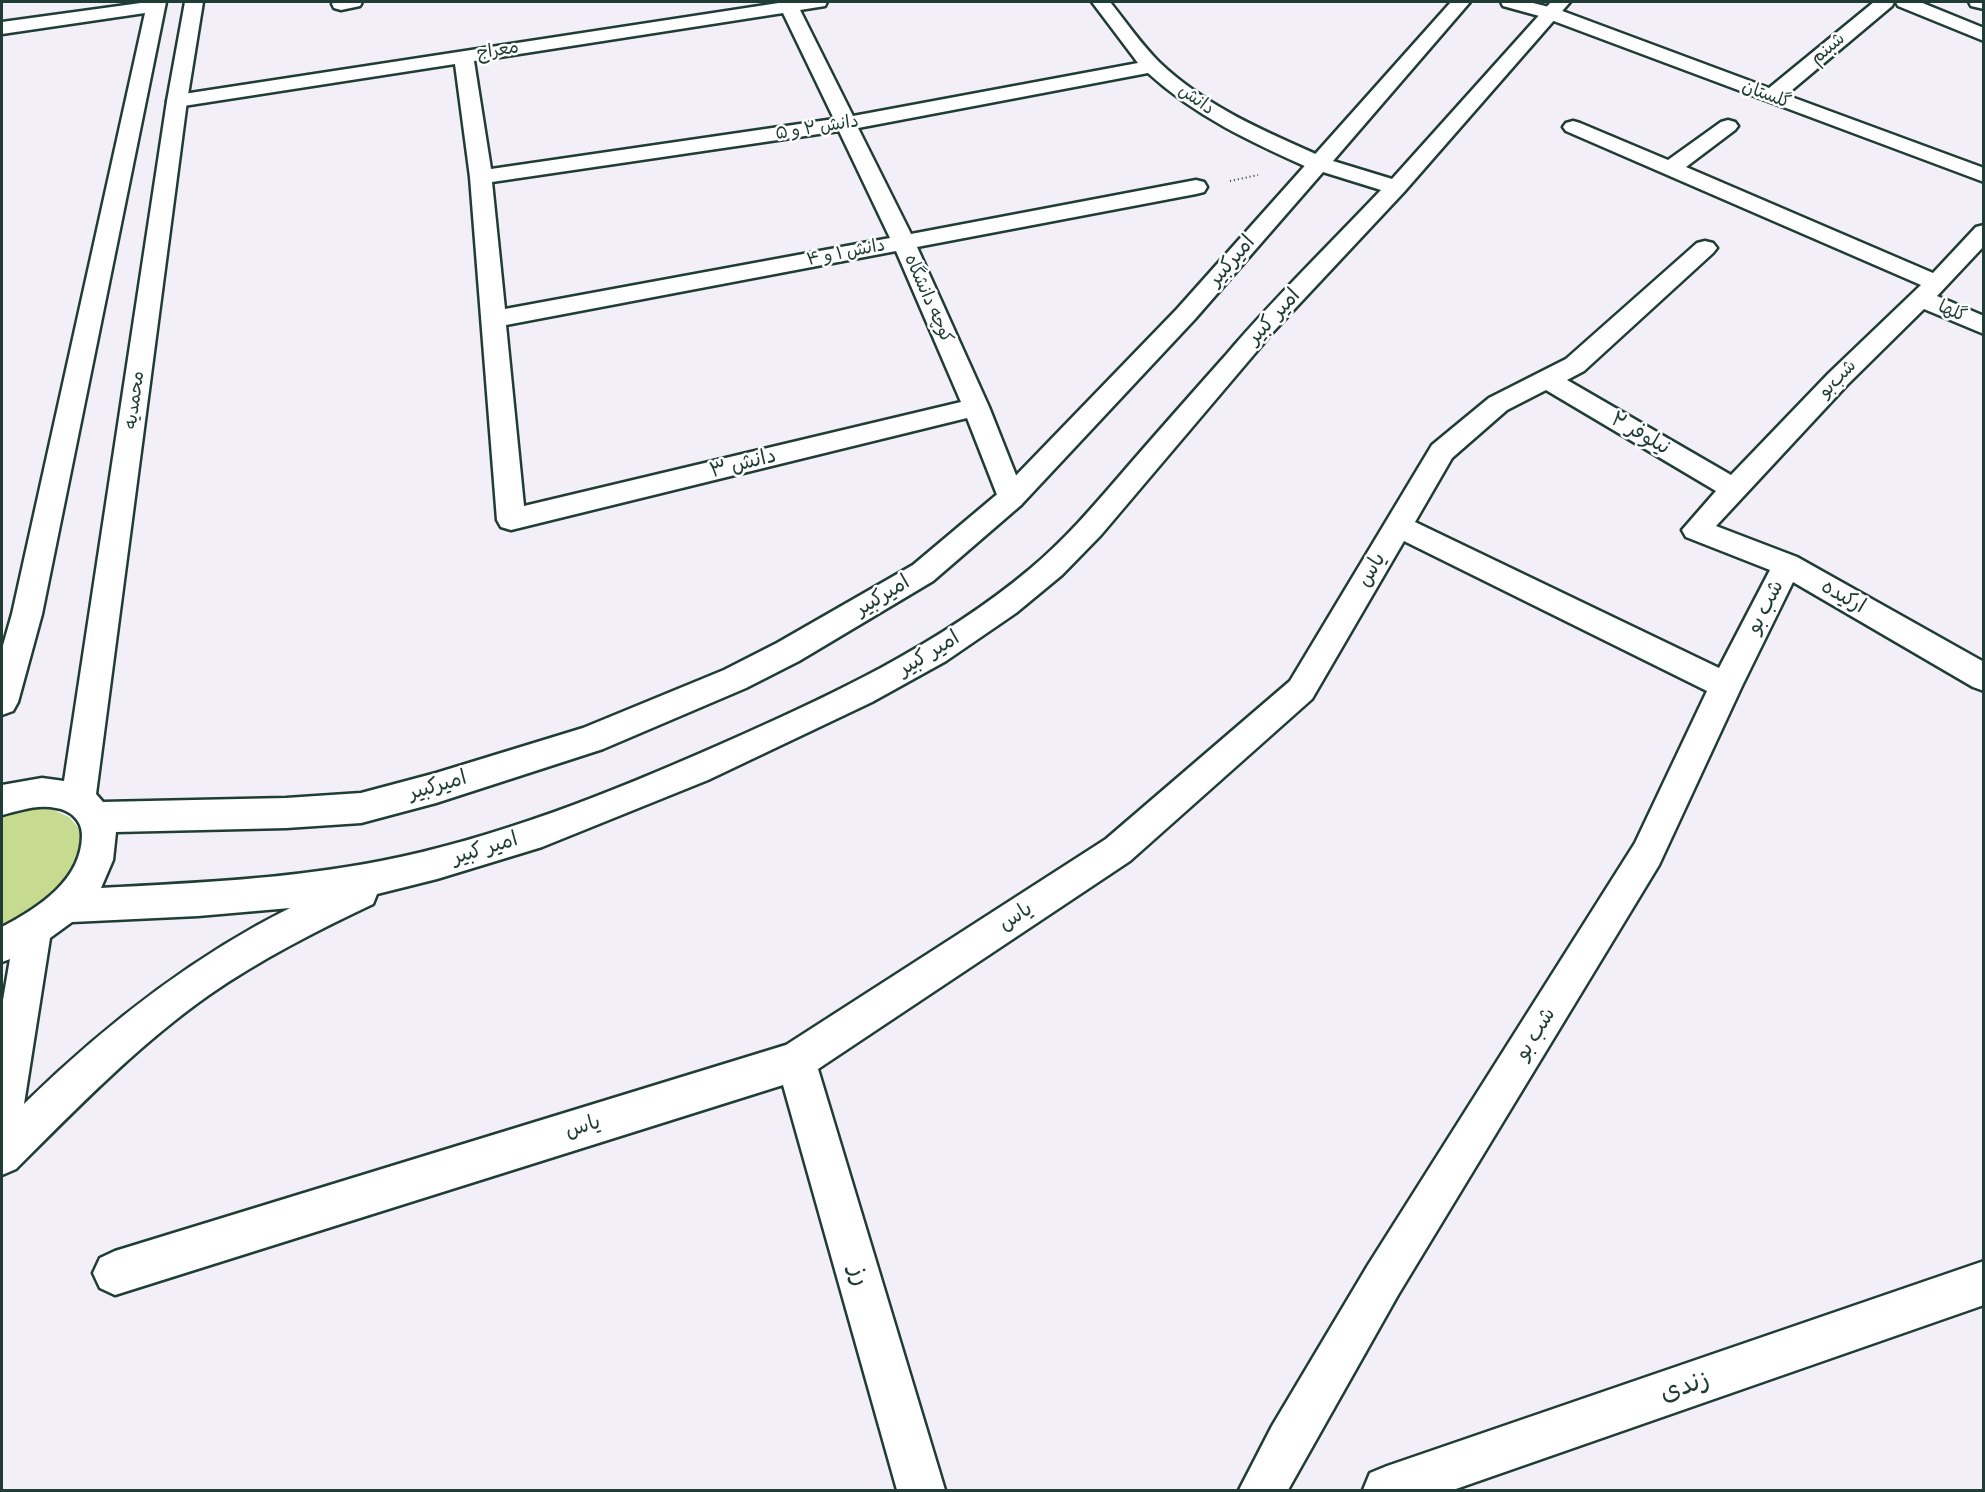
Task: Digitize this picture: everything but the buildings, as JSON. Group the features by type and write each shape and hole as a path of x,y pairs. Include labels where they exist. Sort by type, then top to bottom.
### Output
{"street":[{"name":"محمدیه","path":"17,938 65,906 81,888 93,868 99,850 100,832 87,808 177,101 194,2"},
{"name":"معراج","path":"177,101 818,2"},
{"name":"دانش","path":"1101,2 1151,66 1223,119 1317,163 1396,187"},
{"name":"امیرکبیر","path":"2,800 29,793 56,793 87,808 286,813 361,808 436,788 591,739 735,679 798,646 922,573 1011,498 1186,314 1461,2"},
{"name":"گلستان","path":"1510,2 1555,8 1771,97 1983,176"},
{"name":"شبنم","path":"1771,97 1885,2"},
{"path":"1905,2 1983,35"},
{"path":"1978,2 1983,4"},
{"path":"2,28 156,4 27,614 2,702"},
{"name":"کوچه دانشگاه","path":"789,6 844,124 904,243 976,407 1011,498"},
{"name":"امیر کبیر","path":"65,906 260,894 329,886 399,873 527,836 620,803 816,715 910,666 988,618 1078,544 1251,342 1396,187 1555,8"},
{"path":"464,57 481,177 495,319"},
{"name":"دانش ۲ و ۵","path":"481,177 844,124 1151,66"},
{"path":"1670,169 1728,126"},
{"name":"گلها","path":"1573,127 1670,169 1928,291 1983,326"},
{"name":"دانش ۱ و ۴","path":"495,319 1196,187"},
{"name":"شب‌بو","path":"1696,530 1838,379 1928,291 1983,232"},
{"name":"یاس","path":"115,1273 796,1061 1118,850 1301,690 1442,452 1498,404 1575,365 1705,248"},
{"name":"دانش ۳","path":"495,319 511,520 976,407"},
{"name":"نیلوفر ۲","path":"1546,379 1734,489"},
{"path":"1398,526 1726,686"},
{"name":"ارکیده","path":"1696,530 1787,565 1983,678"},
{"name":"شب بو","path":"1263,1491 1288,1442 1383,1280 1647,854 1726,686 1787,565"},
{"path":"2,1155 75,1080 170,1002 235,957 310,916 399,873"},
{"path":"2,1117 17,938"},
{"name":"رز","path":"796,1061 921,1491"},
{"name":"زندی","path":"1386,1491 1983,1283"}],"green space":[{"path":"28,808 51,809 69,817 81,831 83,849 61,893 11,928 2,931 2,814"}]}
